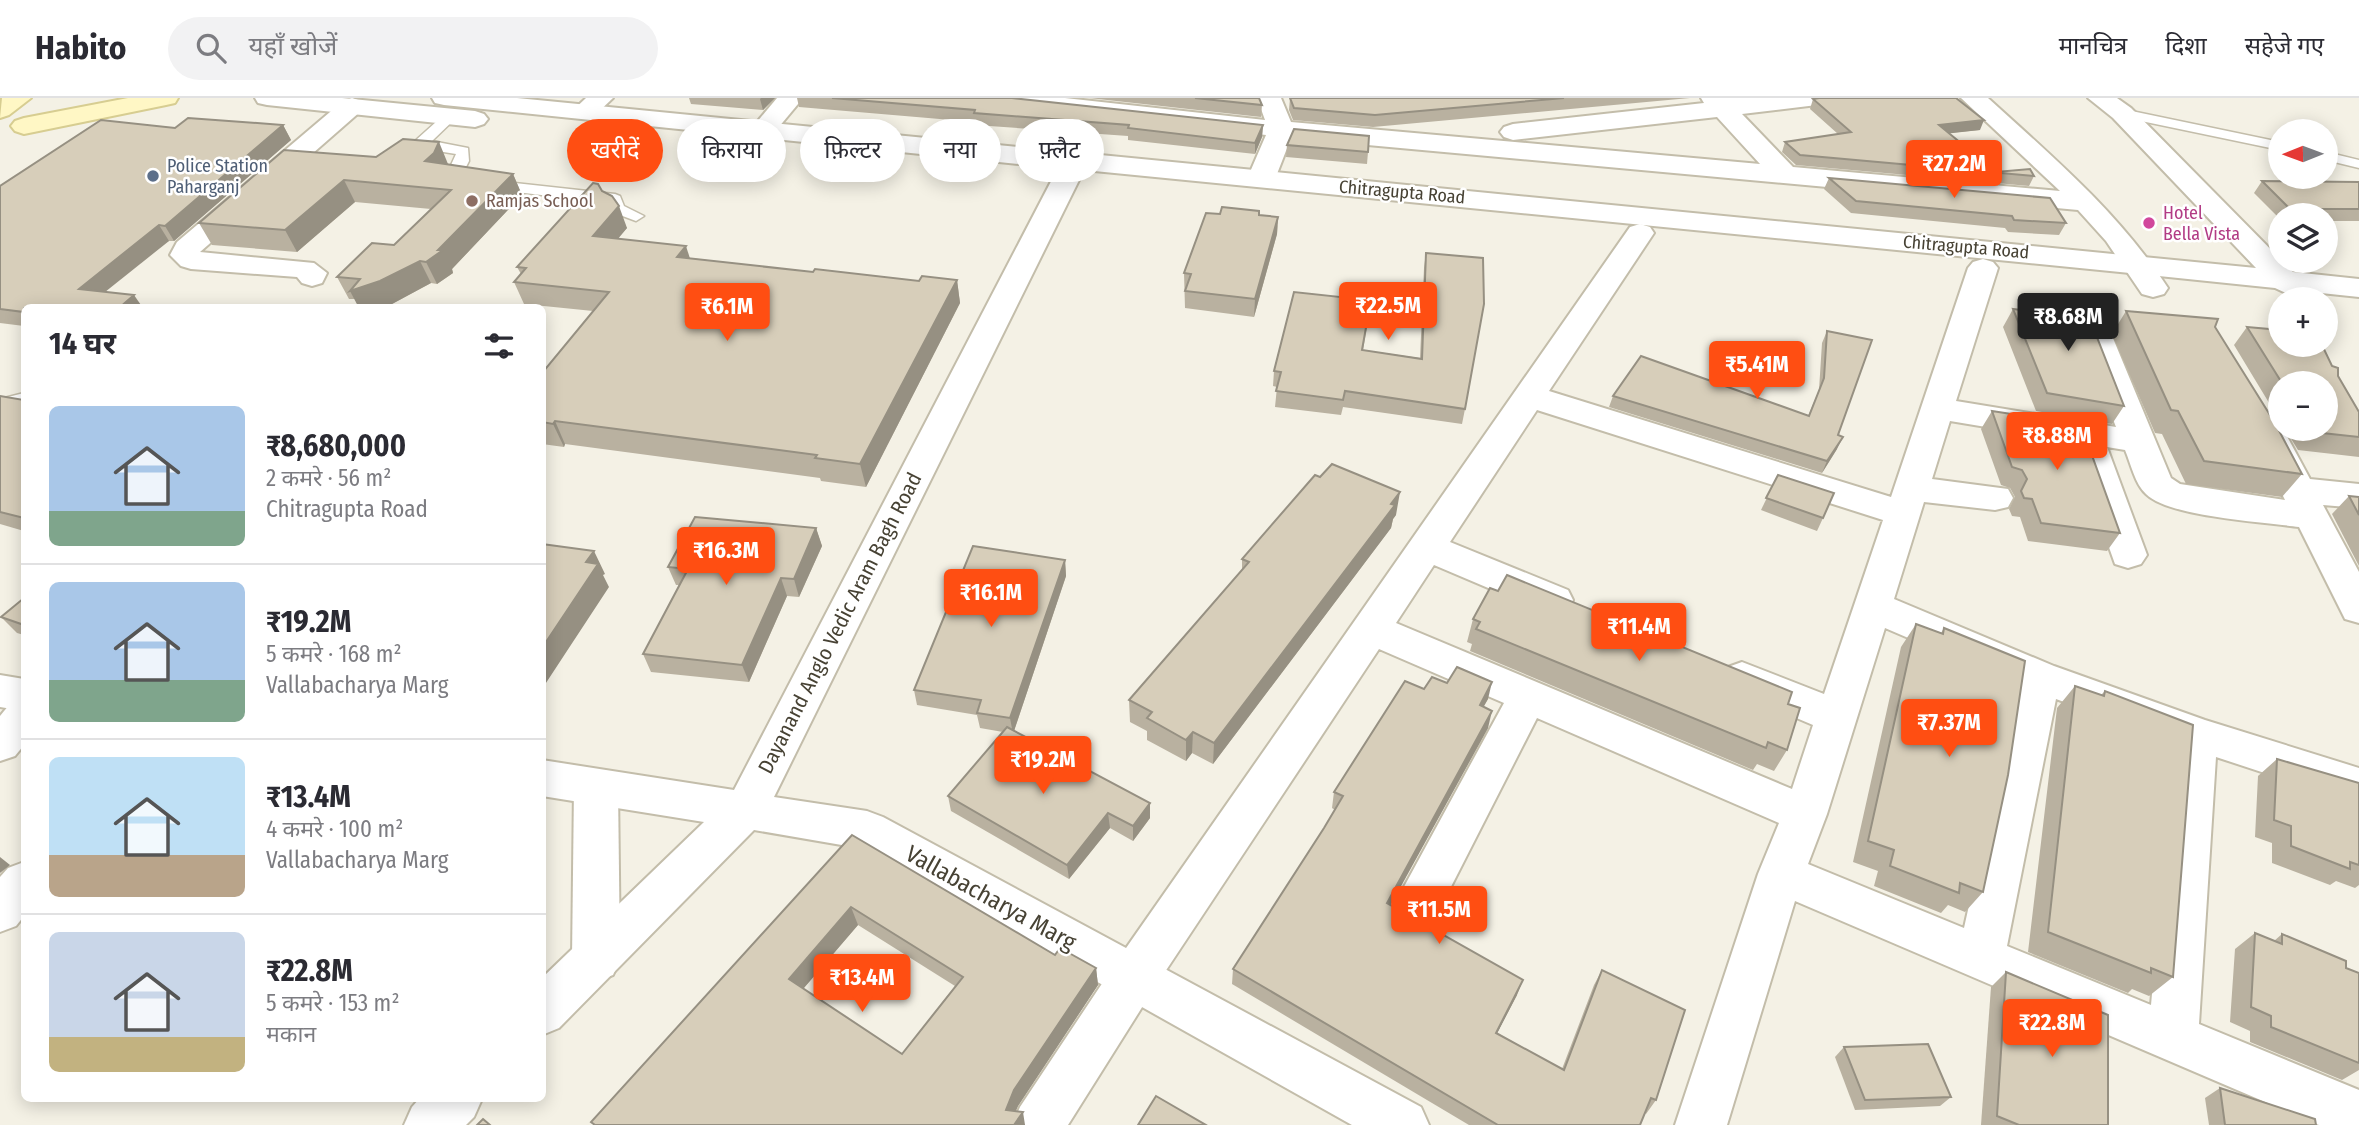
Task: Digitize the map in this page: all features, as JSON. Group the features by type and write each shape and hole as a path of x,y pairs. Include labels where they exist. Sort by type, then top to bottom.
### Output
{"main road":[{"path":"0,110 19,98"},
{"path":"0,142 68,98"},
{"path":"24,126 166,98"}],"street":[{"name":"Chitragupta Road","path":"267,98 352,106 592,105 693,119"},
{"path":"774,119 792,98"},
{"path":"995,98 1121,104 1281,129 2085,202"},
{"path":"1428,142 1718,104 1817,98"},
{"path":"1973,98 2085,202 2146,275"},
{"path":"1261,179 1281,129 1270,100 1297,99"},
{"path":"1718,104 1783,173"},
{"path":"313,277 312,273 304,269 191,260 185,255 187,247 352,106"},
{"path":"2111,106 2283,287"},
{"name":"Chitragupta Road","path":"447,107 752,145 1015,167"},
{"name":"Chitragupta Road","path":"786,132 1015,163"},
{"name":"Chitragupta Road","path":"1104,172 1261,179 2268,290"},
{"name":"Dayanand Anglo Vedic Aram Bagh Road","path":"546,1008 745,811 1064,182"},
{"path":"1038,1125 1134,977 1640,233"},
{"path":"1701,1125 1781,874 1805,814 1983,268"},
{"name":"Chitragupta Road","path":"2338,290 2359,288"},
{"path":"2338,306 2359,308"},
{"path":"2094,331 2136,441 2156,484 2167,493 2181,498 2306,503 2359,496"},
{"path":"1529,396 1906,501 1995,498"},
{"path":"2251,404 2306,503 2359,609"},
{"path":"1937,408 2136,441"},
{"path":"2085,432 2128,555"},
{"path":"1426,547 1591,615"},
{"path":"1872,606 2040,677 2197,734 2359,786"},
{"path":"1371,629 1805,814"},
{"path":"1704,662 1836,717"},
{"path":"1981,957 2040,677"},
{"path":"0,691 21,694"},
{"path":"1415,911 1528,696"},
{"path":"0,744 21,720"},
{"path":"2173,1036 2197,734"},
{"name":"Vallabacharya Marg","path":"546,779 867,830 1402,1125"},
{"path":"596,787 596,959"},
{"path":"1781,874 2359,1116"},
{"path":"0,911 21,886"},
{"path":"430,1125 453,1102"}],"lane":[{"path":"2111,106 2268,143"},
{"path":"401,155 418,146 447,107"},
{"path":"418,146 463,151 462,161 453,176 454,181 615,198 617,209 636,216"},
{"path":"2338,159 2359,164"},
{"path":"0,405 21,400"}],"building":[{"path":"832,98 1012,98 1263,125 1255,143 1128,128 1129,125 1104,123 1104,119 1052,119 974,113 975,110"},
{"path":"1195,98 1259,98 1262,105"},
{"path":"1290,98 1564,98 1375,115 1294,108"},
{"path":"1956,98 1984,120 1939,125 1996,172 2030,169 2034,176 1800,155 1785,142 1851,132 1813,99"},
{"path":"188,118 283,125 165,226 159,225 79,289 134,295 124,304 21,304 21,312 0,309 0,186 101,120 175,128"},
{"path":"1294,129 1369,136 1368,152 1287,145"},
{"path":"403,139 439,142 434,153 425,161 513,174 438,250 443,250 426,262 420,261 380,281 350,291 360,279 337,277 372,243 394,245 451,190 344,180 285,230 199,223 284,150 376,157"},
{"path":"1829,178 2050,198 2066,223 2014,220 2012,216 1856,201"},
{"path":"2338,182 2359,182 2359,209 2338,209 2338,203 2284,203 2270,189 2338,189"},
{"path":"593,183 612,196 619,206 593,236 686,246 677,257 919,281 922,276 957,280 860,464 815,458 817,455 555,421 553,424 546,423 546,368 609,292 514,282 526,268 517,267"},
{"path":"1222,207 1259,211 1259,215 1278,217 1255,299 1185,291 1191,274 1184,273 1206,213 1220,214"},
{"path":"1426,253 1483,258 1484,304 1465,409 1345,391 1343,400 1276,391 1281,372 1274,371 1294,292 1350,298 1349,302 1370,305 1362,350 1422,359"},
{"path":"2026,303 2070,307 2072,311 2087,312 2124,406 2047,393 2013,309 2029,311"},
{"path":"2126,311 2218,319 2215,327 2268,412 2268,441 2285,441 2302,474 2204,461 2178,411 2171,410"},
{"path":"2247,327 2268,329 2268,357 2328,357 2332,366 2338,368 2338,371 2274,371"},
{"path":"1827,331 1872,340 1838,435 1843,437 1827,461 1613,396 1641,356 1809,416 1824,378"},
{"path":"2338,376 2359,412 2359,437 2338,435"},
{"path":"0,396 21,400 21,517 0,512"},
{"path":"1992,411 2081,425 2120,533 2041,523 2032,499 2024,498 2021,491 2027,479 2022,470 2012,467"},
{"path":"1332,464 1400,492 1391,504 1395,505 1214,743 1193,732 1186,740 1147,718 1152,712 1129,700 1249,562 1242,559 1315,475 1320,477"},
{"path":"1778,475 1834,493 1823,518 1766,498"},
{"path":"2349,496 2359,497 2359,515"},
{"path":"695,517 816,528 794,579 781,578 742,665 643,654 688,569 668,567"},
{"path":"546,545 594,551 586,562 598,564 546,642"},
{"path":"973,546 1065,560 1010,718 977,713 981,700 914,690"},
{"path":"1507,575 1792,692 1788,704 1800,708 1787,750 1768,742 1766,748 1476,629 1480,622 1473,619 1490,588 1498,591"},
{"path":"21,600 21,624 1,617"},
{"path":"1916,624 1943,634 1944,628 2025,661 2008,775 1983,892 1960,883 1959,893 1890,866 1894,850 1868,841"},
{"path":"1457,667 1492,682 1480,705 1492,711 1387,903 1523,980 1496,1033 1564,1070 1602,970 1685,1010 1656,1100 1651,1098 1640,1125 1498,1125 1233,969 1324,828 1343,796 1334,792 1405,681 1424,689 1432,677 1447,683"},
{"path":"2075,686 2104,696 2105,691 2193,725 2173,977 2151,968 2151,973 2048,932"},
{"path":"1007,727 1150,803 1133,826 1108,813 1067,865 948,796"},
{"path":"2277,759 2359,783 2359,865 2350,862 2350,869 2291,846 2291,826 2274,820"},
{"path":"852,835 1055,955 1060,948 1096,968 1014,1090 1006,1110 1023,1112 1014,1125 595,1125 591,1122","holes":["851,907 963,977 902,1054 789,979"]},
{"path":"2255,933 2282,944 2282,934 2346,961 2346,968 2359,973 2359,1063 2271,1027 2271,1016 2251,1007"},
{"path":"2006,972 2108,1015 2108,1125 2019,1125 1997,1116"},
{"path":"1928,1044 1951,1097 1865,1100 1844,1047"},
{"path":"2220,1088 2315,1119 2316,1125 2225,1125"},
{"path":"1156,1096 1206,1125 1138,1125"},
{"path":"483,1119 490,1125 477,1125"}],"place":[{"name":"Police Station Paharganj","path":"153,176"},
{"name":"Ramjas School","path":"472,201"},
{"name":"Hotel Bella Vista","path":"2149,223"}]}
